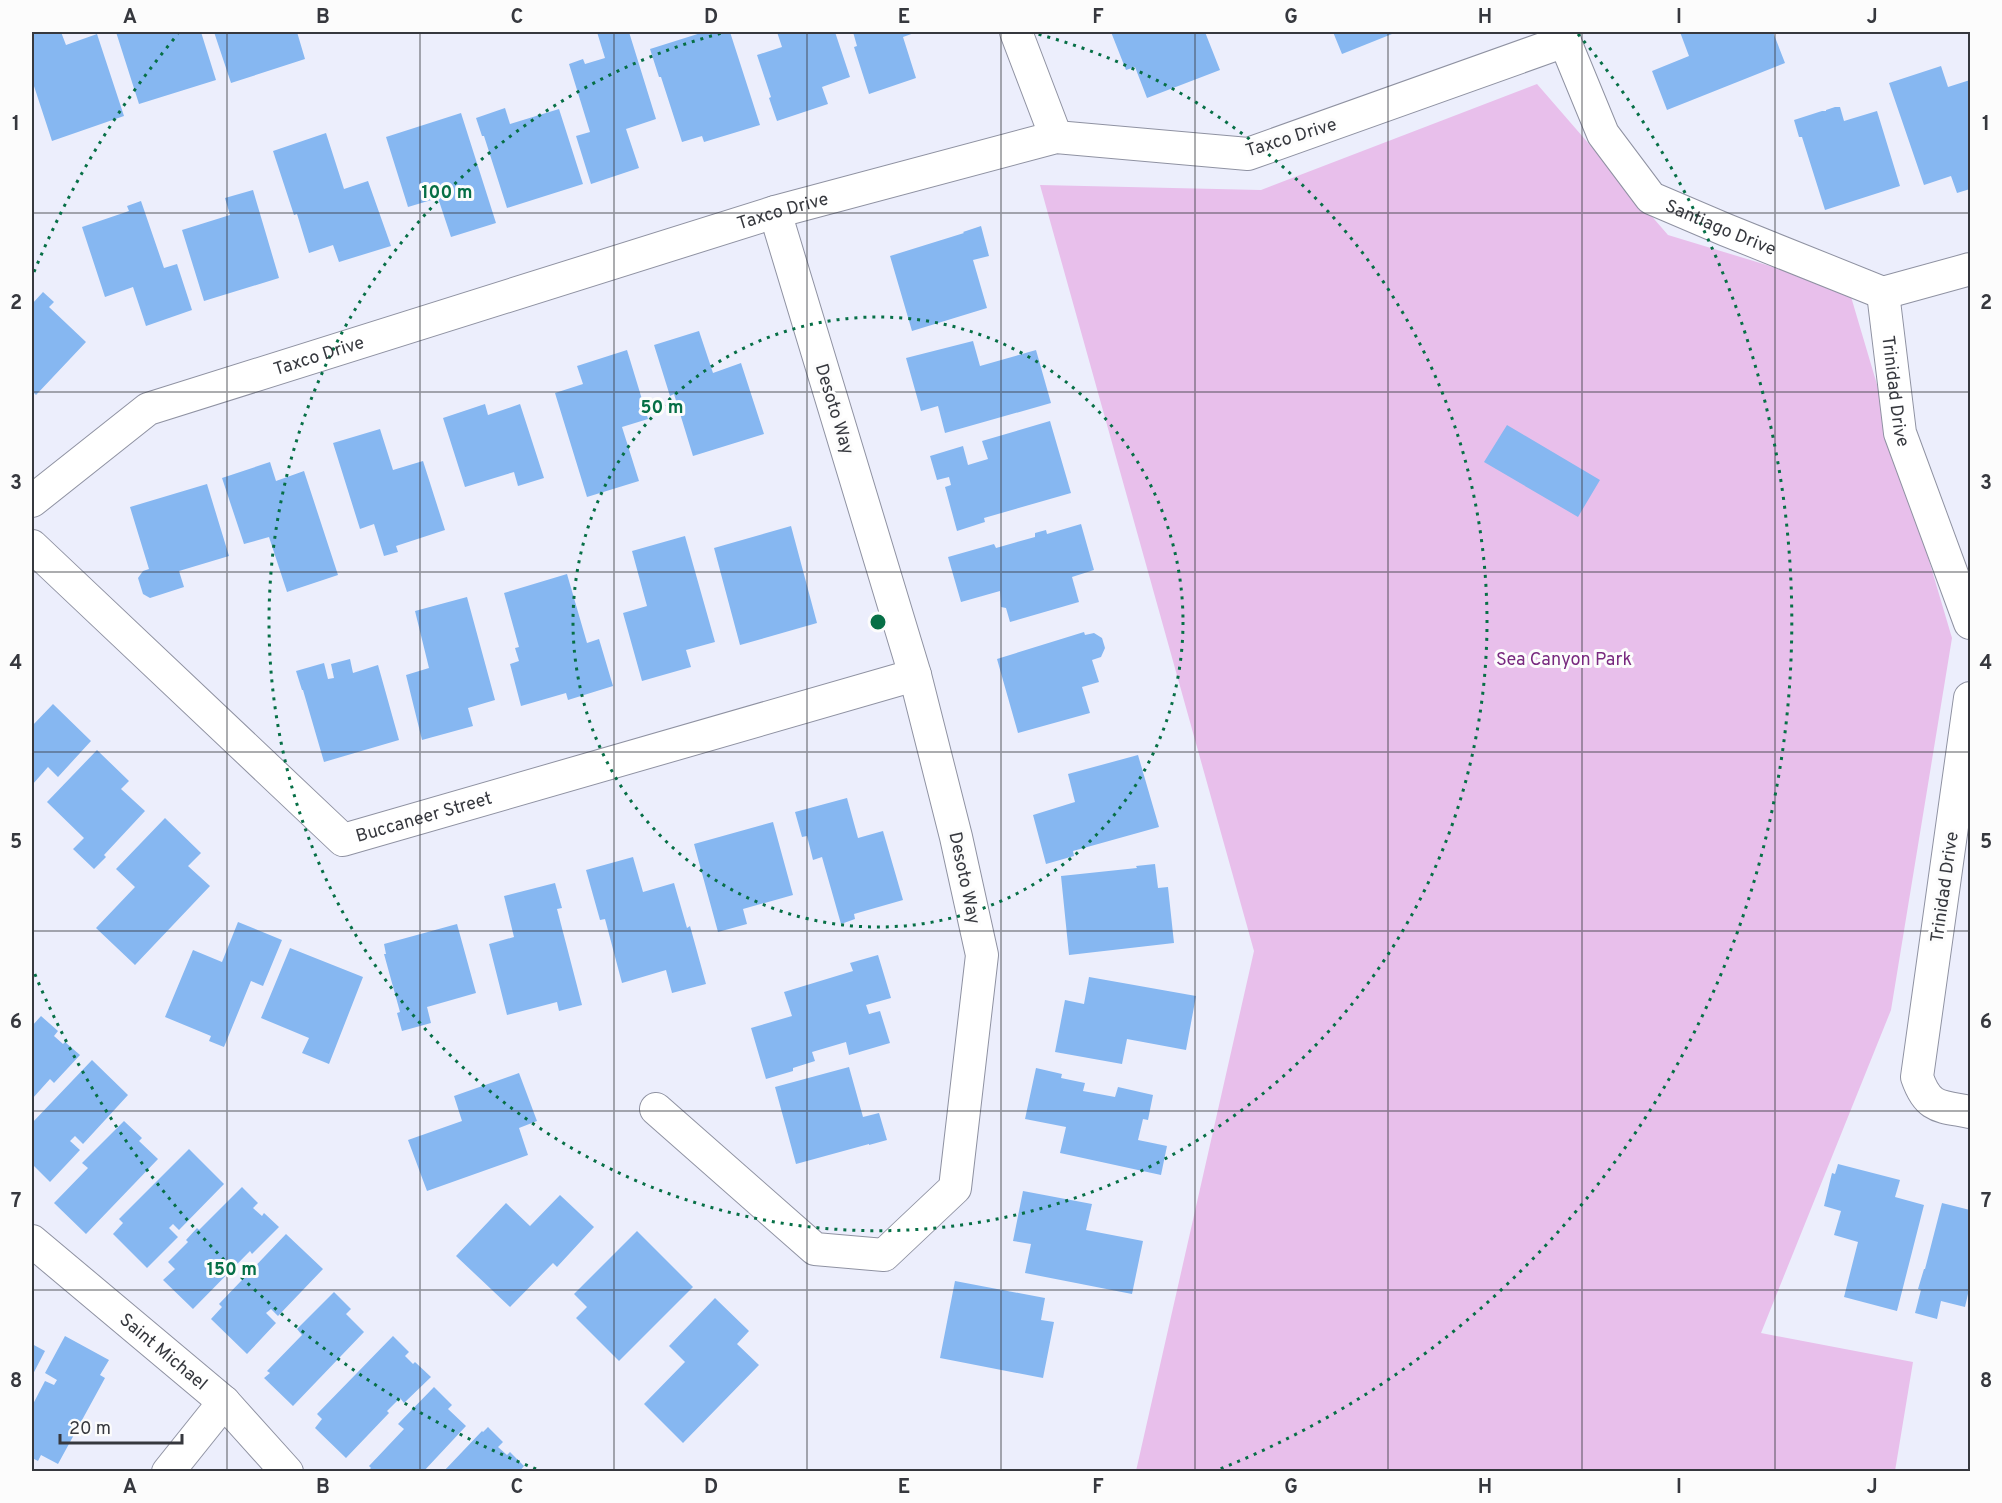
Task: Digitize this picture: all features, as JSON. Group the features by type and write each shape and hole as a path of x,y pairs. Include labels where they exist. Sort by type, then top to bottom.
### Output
{"street":[{"path":"1016,32 1056,137"},
{"name":"Taxco Drive","path":"32,501 148,409 775,212 1056,137 1248,154 1563,36"},
{"name":"Santiago Drive","path":"1563,36 1603,134 1652,198 1725,230 1883,293"},
{"name":"Desoto Way","path":"656,1108 815,1249 884,1255 955,1188 982,955 956,837 915,675 775,212"},
{"path":"1883,293 1971,269"},
{"name":"Trinidad Drive","path":"1883,293 1900,433 1971,622"},
{"name":"Buccaneer Street","path":"32,546 343,840 915,675"},
{"name":"Trinidad Drive","path":"1971,698 1917,1077 1923,1094 1934,1104 1971,1112"},
{"name":"Saint Michael","path":"32,1241 224,1402 287,1472"},
{"path":"168,1472 224,1402"}],"green space":[{"name":"Sea Canyon Park","path":"1537,84 1668,235 1849,290 1952,638 1891,1010 1761,1333 1913,1362 1895,1471 1136,1471 1254,951 1040,185 1261,190"}],"building":[{"path":"32,32 61,32 66,45 97,34 124,116 52,141 32,80"},
{"path":"116,32 201,32 216,80 139,104"},
{"path":"214,32 297,32 305,59 231,83"},
{"path":"597,32 629,32 656,119 626,129 639,168 591,184 576,136 590,132 569,64 583,59 585,64 605,58"},
{"path":"704,32 730,32 760,125 704,142 702,136 682,142 650,49"},
{"path":"777,32 835,32 850,77 822,87 828,104 777,121 757,55 782,47"},
{"path":"853,32 917,32 903,37 916,78 869,94 854,47 857,46"},
{"path":"1111,32 1205,32 1220,70 1147,98 1135,67 1126,70"},
{"path":"1333,32 1397,32 1342,54"},
{"path":"1680,32 1773,32 1785,63 1667,110 1652,71 1689,56"},
{"path":"1941,66 1948,87 1970,80 1970,189 1957,193 1951,176 1924,185 1889,83"},
{"path":"1840,107 1844,121 1877,111 1900,186 1825,210 1802,137 1799,137 1794,120"},
{"path":"505,108 510,124 559,109 583,184 507,208 476,118"},
{"path":"461,113 496,223 451,237 438,198 408,207 386,137"},
{"path":"326,133 344,189 368,181 391,246 339,262 333,245 309,253 273,151"},
{"path":"253,190 279,278 204,301 182,230 230,215 225,198"},
{"path":"141,201 164,268 177,264 192,310 146,326 133,287 105,297 82,227 129,211 127,206"},
{"path":"981,226 989,256 973,260 987,308 912,331 890,256"},
{"path":"43,292 54,302 49,307 86,342 36,395 32,391 32,304"},
{"path":"699,331 713,373 741,363 764,434 693,456 674,394 670,396 654,345"},
{"path":"973,341 980,366 1036,350 1051,403 945,433 938,406 921,411 906,358"},
{"path":"627,350 648,419 622,427 639,481 587,497 555,393 583,384 577,366"},
{"path":"485,404 488,415 520,404 544,478 518,486 514,472 465,487 443,418"},
{"path":"1050,421 1071,493 984,518 985,522 957,531 945,487 951,485 949,477 937,480 930,456 963,446 968,465 988,459 982,441"},
{"path":"1507,425 1600,480 1578,517 1484,462"},
{"path":"380,429 393,470 423,461 445,530 396,546 398,552 384,556 374,524 360,529 333,443"},
{"path":"270,462 276,481 304,471 338,575 287,592 269,537 244,544 222,478"},
{"path":"207,484 229,556 179,571 184,587 150,598 143,594 138,578 143,571 149,569 130,507"},
{"path":"1081,524 1094,570 1072,577 1079,602 1010,622 1006,608 1001,607 1000,591 961,602 948,557 994,544 996,548 1035,537 1035,533 1046,530 1047,534"},
{"path":"791,526 817,623 740,645 714,548"},
{"path":"685,536 715,642 686,650 691,667 642,681 623,613 647,606 632,551"},
{"path":"567,574 587,643 599,639 613,686 568,700 566,693 521,706 510,664 519,661 515,648 519,647 504,593"},
{"path":"467,597 495,700 468,708 473,726 422,740 406,675 429,668 415,611"},
{"path":"1084,632 1085,635 1094,633 1102,638 1105,648 1101,657 1092,660 1099,682 1082,687 1090,713 1018,733 997,659"},
{"path":"350,659 353,673 378,665 399,740 324,762 296,671 324,663 328,679 334,678 331,664"},
{"path":"53,704 91,741 58,777 48,767 32,785 32,726"},
{"path":"97,750 129,781 121,789 145,811 94,869 73,849 84,838 47,802"},
{"path":"1138,755 1159,827 1073,851 1074,856 1046,864 1033,815 1075,802 1068,774"},
{"path":"847,798 858,838 883,831 903,900 854,914 855,919 841,924 822,857 813,860 807,836 802,837 795,812"},
{"path":"165,818 201,853 188,866 210,886 135,965 96,928 135,887 116,869"},
{"path":"773,822 793,895 743,909 747,924 718,932 694,844"},
{"path":"633,857 643,892 674,883 687,928 690,926 706,984 672,993 666,970 622,983 605,919 600,920 586,870"},
{"path":"1155,864 1158,888 1168,887 1174,943 1069,955 1061,876"},
{"path":"555,883 562,908 557,909 582,1005 559,1011 557,1002 507,1015 489,944 514,937 504,896"},
{"path":"238,922 282,940 263,986 251,981 224,1047 209,1041 211,1036 165,1017 193,950 222,962"},
{"path":"457,924 476,993 427,1007 431,1023 402,1031 397,1013 400,1012 384,954 386,954 384,944"},
{"path":"290,948 363,977 329,1064 302,1053 309,1038 261,1018"},
{"path":"878,955 891,998 866,1005 869,1014 880,1011 890,1043 849,1055 846,1042 812,1052 815,1061 793,1068 793,1071 766,1079 751,1028 792,1016 784,992 853,971 850,963"},
{"path":"1089,977 1196,996 1186,1050 1127,1039 1122,1064 1055,1052 1065,1000 1084,1004"},
{"path":"41,1016 58,1031 54,1036 80,1055 54,1083 50,1079 32,1099 32,1026"},
{"path":"92,1060 128,1095 83,1144 75,1136 70,1141 80,1150 50,1182 32,1164 32,1123"},
{"path":"849,1067 863,1117 879,1113 887,1140 796,1164 775,1087"},
{"path":"1036,1068 1062,1074 1061,1078 1085,1083 1083,1091 1115,1097 1118,1087 1153,1095 1148,1120 1143,1119 1138,1140 1167,1146 1161,1175 1060,1153 1066,1127 1025,1119"},
{"path":"519,1073 537,1121 519,1128 528,1155 427,1191 408,1140 462,1121 454,1096"},
{"path":"124,1121 142,1138 139,1141 158,1159 86,1234 54,1203 88,1168 82,1163"},
{"path":"189,1149 224,1184 179,1230 173,1224 169,1228 178,1237 147,1268 113,1234 123,1223 119,1219"},
{"path":"1838,1164 1900,1180 1895,1197 1924,1205 1897,1311 1844,1297 1858,1242 1834,1235 1841,1211 1824,1206 1832,1173 1835,1174"},
{"path":"242,1187 258,1203 253,1208 262,1216 264,1213 279,1227 252,1254 250,1251 193,1309 163,1280 175,1269 168,1262 188,1242 186,1240 197,1228 199,1230"},
{"path":"1023,1191 1092,1204 1086,1230 1143,1241 1132,1294 1025,1273 1031,1244 1013,1241"},
{"path":"560,1195 594,1227 557,1267 553,1263 510,1307 456,1256 506,1203 530,1226"},
{"path":"1942,1203 1970,1210 1970,1285 1965,1307 1941,1301 1937,1319 1915,1313 1921,1290 1918,1289"},
{"path":"637,1231 693,1287 619,1361 576,1318 587,1307 574,1294"},
{"path":"286,1234 323,1269 278,1316 271,1309 266,1313 276,1323 247,1354 211,1319 222,1307 219,1304"},
{"path":"955,1281 1045,1298 1041,1320 1054,1322 1043,1378 940,1358"},
{"path":"334,1292 351,1309 346,1314 364,1332 293,1406 264,1378 270,1373 267,1371 302,1335 297,1329"},
{"path":"715,1298 749,1331 737,1344 759,1365 683,1443 644,1404 685,1362 669,1346"},
{"path":"65,1336 109,1360 100,1375 105,1378 58,1464 41,1455 38,1461 32,1458 32,1406 45,1381 54,1385 57,1380 45,1373"},
{"path":"393,1336 409,1352 405,1356 431,1377 404,1403 400,1398 387,1411 389,1413 346,1458 315,1428 322,1419 317,1414"},
{"path":"32,1344 45,1351 32,1376"},
{"path":"434,1387 452,1405 448,1409 466,1426 423,1472 367,1472 371,1468 369,1466 404,1429 398,1424"},
{"path":"488,1427 503,1442 498,1447 507,1455 510,1452 524,1466 519,1472 443,1472 482,1431"}]}
